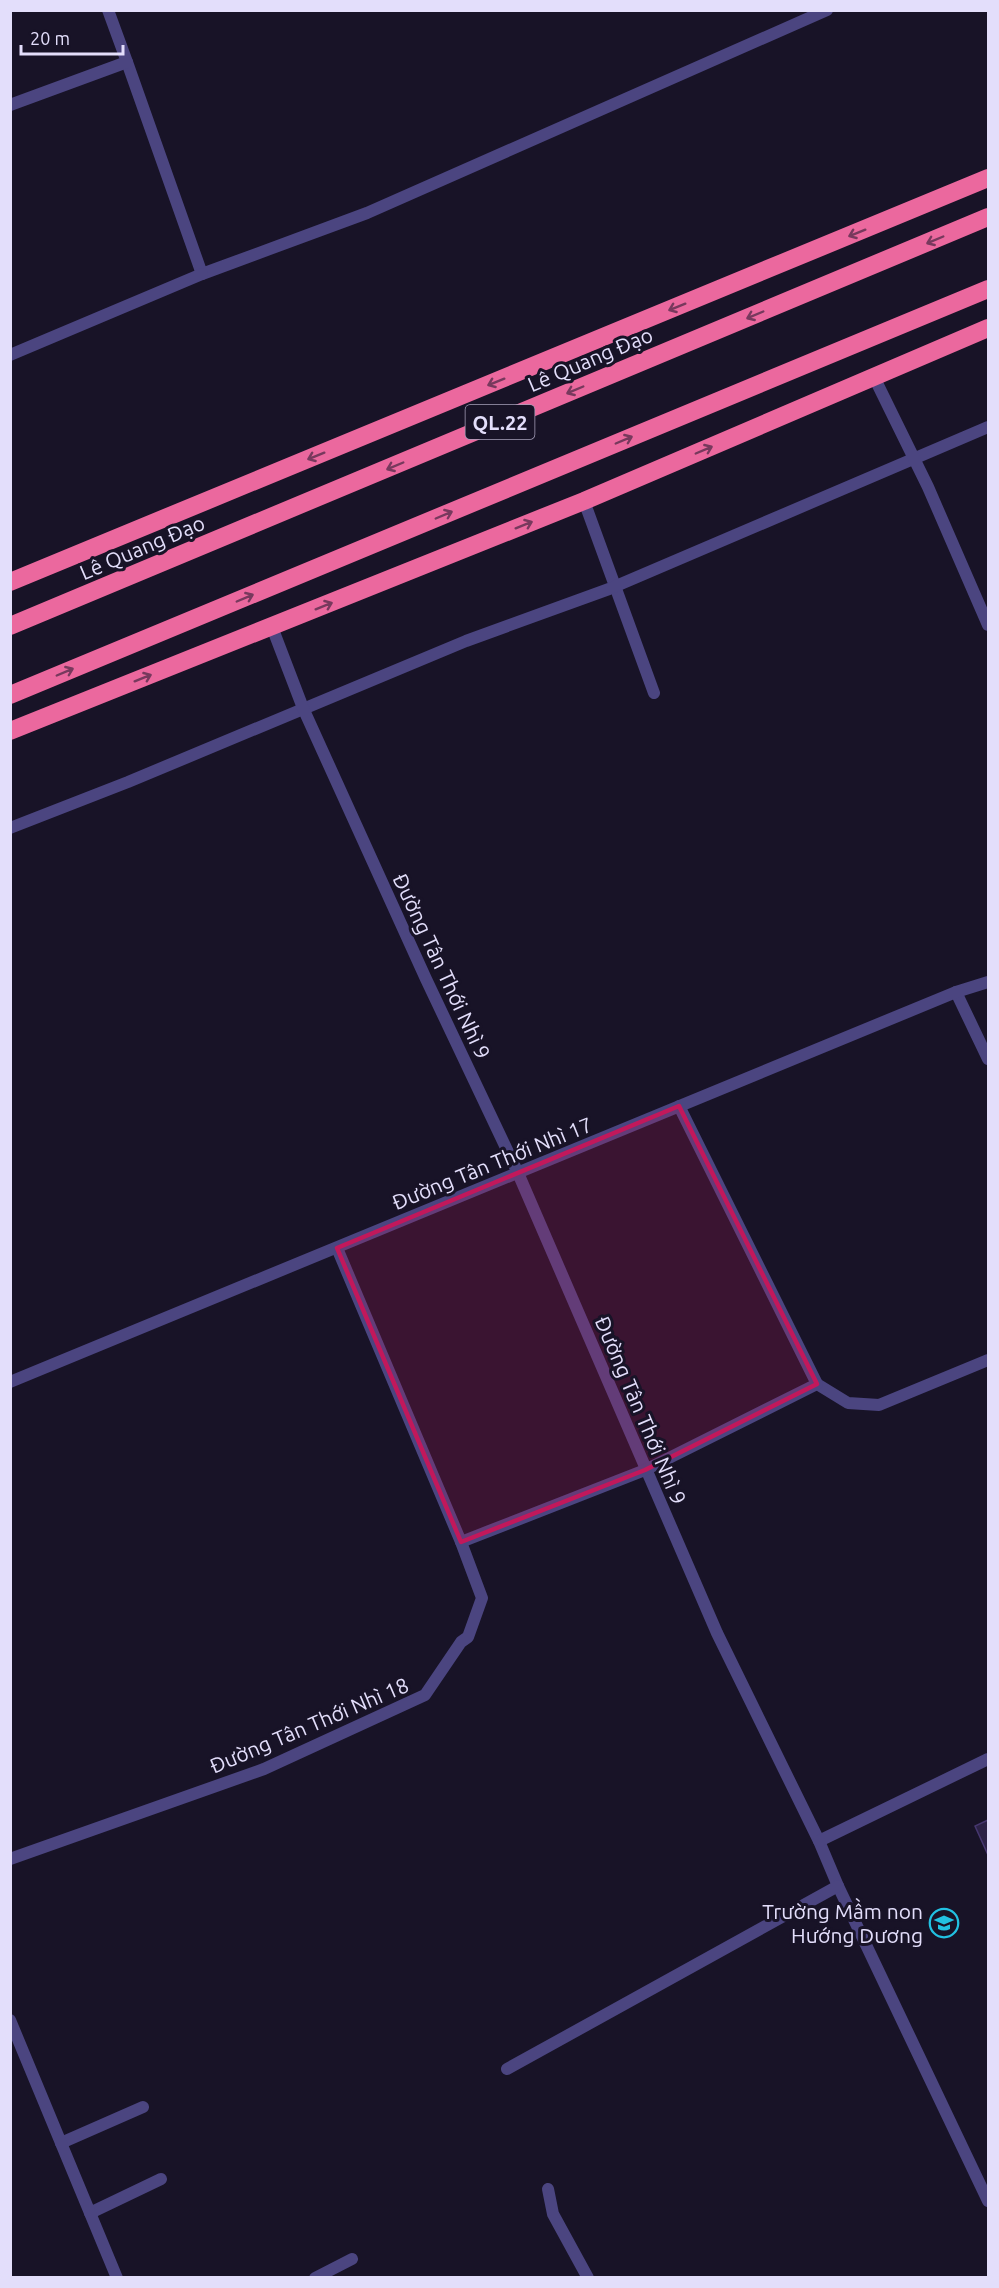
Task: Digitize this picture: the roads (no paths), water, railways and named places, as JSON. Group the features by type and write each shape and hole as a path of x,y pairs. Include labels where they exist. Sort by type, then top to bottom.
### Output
{"highway":[{"name":"Lê Quang Đạo","path":"10,582 988,178"},
{"name":"Lê Quang Đạo","path":"10,627 988,217"},
{"path":"10,695 988,289"},
{"path":"10,731 584,501 988,328"}],"street":[{"path":"108,10 202,274"},
{"path":"10,355 202,274 367,213 827,10"},
{"path":"10,105 127,63"},
{"path":"874,377 914,458 988,625"},
{"path":"10,828 128,782 466,641 615,586 988,427"},
{"path":"584,501 654,693"},
{"name":"Đường Tân Thới Nhì 9","path":"272,627 303,708 426,979 518,1173 717,1633 819,1840 838,1886 988,2201"},
{"name":"Đường Tân Thới Nhì 17","path":"10,1382 956,992 988,982"},
{"path":"956,992 988,1059"},
{"path":"679,1106 817,1384 848,1403 879,1405 988,1360"},
{"name":"Đường Tân Thới Nhì 18","path":"11,1855 264,1769 425,1695 461,1642 468,1637 483,1598 337,1248"},
{"path":"461,1542 645,1470 817,1384"},
{"path":"819,1840 988,1759"},
{"path":"507,2068 838,1886"},
{"path":"10,2020 117,2277"},
{"path":"61,2143 143,2107"},
{"path":"90,2213 161,2179"},
{"path":"548,2190 553,2214 588,2277"},
{"path":"315,2277 352,2259"}],"place":[{"name":"Trường Mầm non Hướng Dương","path":"944,1923"}]}
